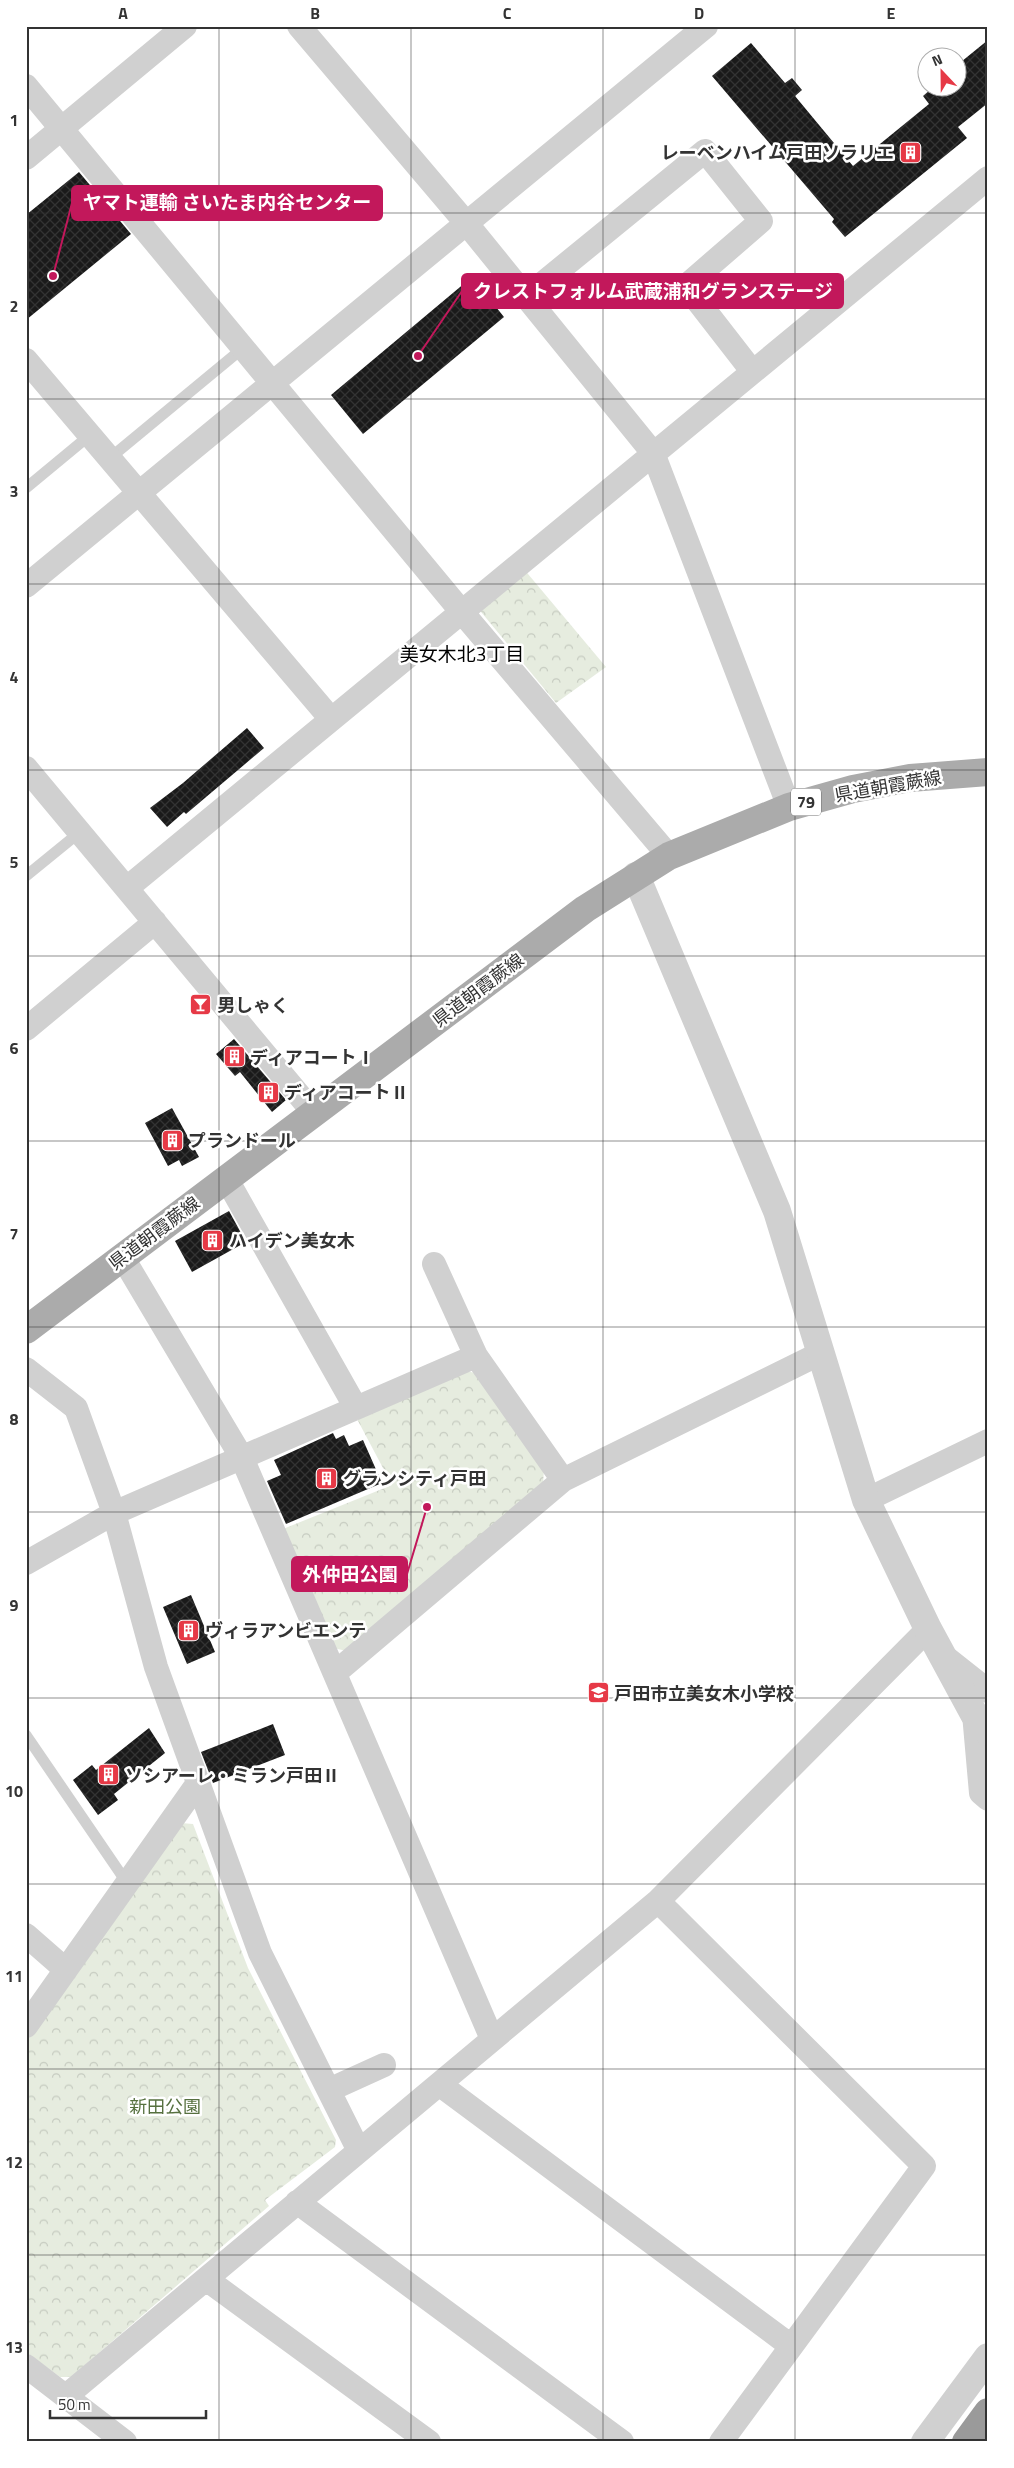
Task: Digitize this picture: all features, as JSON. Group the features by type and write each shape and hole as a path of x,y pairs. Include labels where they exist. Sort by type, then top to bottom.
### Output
{"highway":[{"path":"966,2442 988,2412"}],"main road":[{"name":"県道朝霞蕨線","path":"26,1330 585,909 669,856 789,807 853,789 910,778 988,772"}],"street":[{"path":"26,158 185,26"},
{"path":"298,26 467,224 653,453 789,807"},
{"path":"26,586 706,26"},
{"path":"26,86 461,611 669,856"},
{"path":"526,297 705,151 761,221 686,286 752,371"},
{"path":"127,888 988,178"},
{"path":"26,360 331,719"},
{"path":"26,768 314,1114"},
{"path":"636,876 777,1211 866,1500 928,1629 981,1723 981,1792 988,1799"},
{"path":"26,1029 155,922"},
{"path":"226,1178 356,1408"},
{"path":"123,1258 242,1458 492,2039"},
{"path":"434,1264 476,1356 563,1480"},
{"path":"335,1673 563,1480 821,1354"},
{"path":"26,1564 114,1513 476,1356"},
{"path":"26,1369 76,1408 114,1513 156,1667 260,1953 359,2151"},
{"path":"866,1500 988,1442"},
{"path":"66,2396 658,1901 928,1629"},
{"path":"942,1654 988,1691"},
{"path":"26,2026 198,1782"},
{"path":"658,1901 924,2166 721,2442"},
{"path":"26,1935 66,1970"},
{"path":"329,2090 384,2065"},
{"path":"438,2084 791,2346"},
{"path":"297,2202 622,2442"},
{"path":"206,2279 429,2442"},
{"path":"925,2442 988,2357"},
{"path":"26,2366 126,2442"}],"lane":[{"path":"110,458 244,348"},
{"path":"26,488 90,435"},
{"path":"26,876 80,832"},
{"path":"26,1735 127,1883"}],"green space":[{"path":"523,568 606,667 556,703 477,607"},
{"path":"464,1371 477,1373 544,1469 543,1484 347,1651 333,1648 283,1529 392,1485 357,1419"},
{"name":"新田公園","path":"181,1823 193,1824 248,1968 336,2140 335,2147 265,2200 269,2206 71,2377 60,2377 26,2352 26,2041"}],"building":[{"name":"レーベンハイム戸田ソラリエ","path":"988,40 988,103 958,127 967,138 845,237 832,222 834,219 712,76 751,43 785,83 792,78 802,90 795,96 853,166 929,104 924,98 966,98 966,58"},
{"path":"79,172 131,234 26,320 26,215"},
{"path":"472,277 504,317 363,434 331,395"},
{"path":"247,728 264,748 186,814 184,812 167,827 150,808 183,783"},
{"path":"234,1039 286,1100 272,1112 240,1072 235,1076 216,1054"},
{"name":"プランドール","path":"172,1108 199,1157 182,1166 179,1160 168,1166 145,1123"},
{"name":"ハイデン美女木","path":"229,1211 246,1242 192,1272 175,1241"},
{"name":"グランシティ戸田","path":"333,1433 336,1439 344,1435 349,1446 363,1440 382,1483 286,1524 267,1481 281,1475 274,1460"},
{"name":"ヴィラアンビエンテ","path":"191,1595 215,1652 187,1664 163,1607"},
{"path":"273,1724 285,1755 213,1783 201,1752"},
{"name":"ソシアーレ・ミラン戸田Ⅱ","path":"149,1728 165,1753 114,1794 118,1800 98,1815 73,1780 92,1765 96,1770"}],"place":[{"name":"レーベンハイム戸田ソラリエ","path":"910,152"},
{"name":"ヤマト運輸 さいたま内谷センター","path":"53,276"},
{"name":"クレストフォルム武蔵浦和グランステージ","path":"418,356"},
{"name":"男しゃく","path":"201,1005"},
{"name":"ディアコートⅠ","path":"234,1057"},
{"name":"ディアコートⅡ","path":"268,1092"},
{"name":"プランドール","path":"172,1140"},
{"name":"ハイデン美女木","path":"213,1240"},
{"name":"グランシティ戸田","path":"327,1478"},
{"name":"外仲田公園","path":"427,1507"},
{"name":"ヴィラアンビエンテ","path":"189,1630"},
{"name":"戸田市立美女木小学校","path":"598,1693"},
{"name":"ソシアーレ・ミラン戸田Ⅱ","path":"109,1775"}],"district":[{"name":"美女木北3丁目","path":"462,653"}]}
